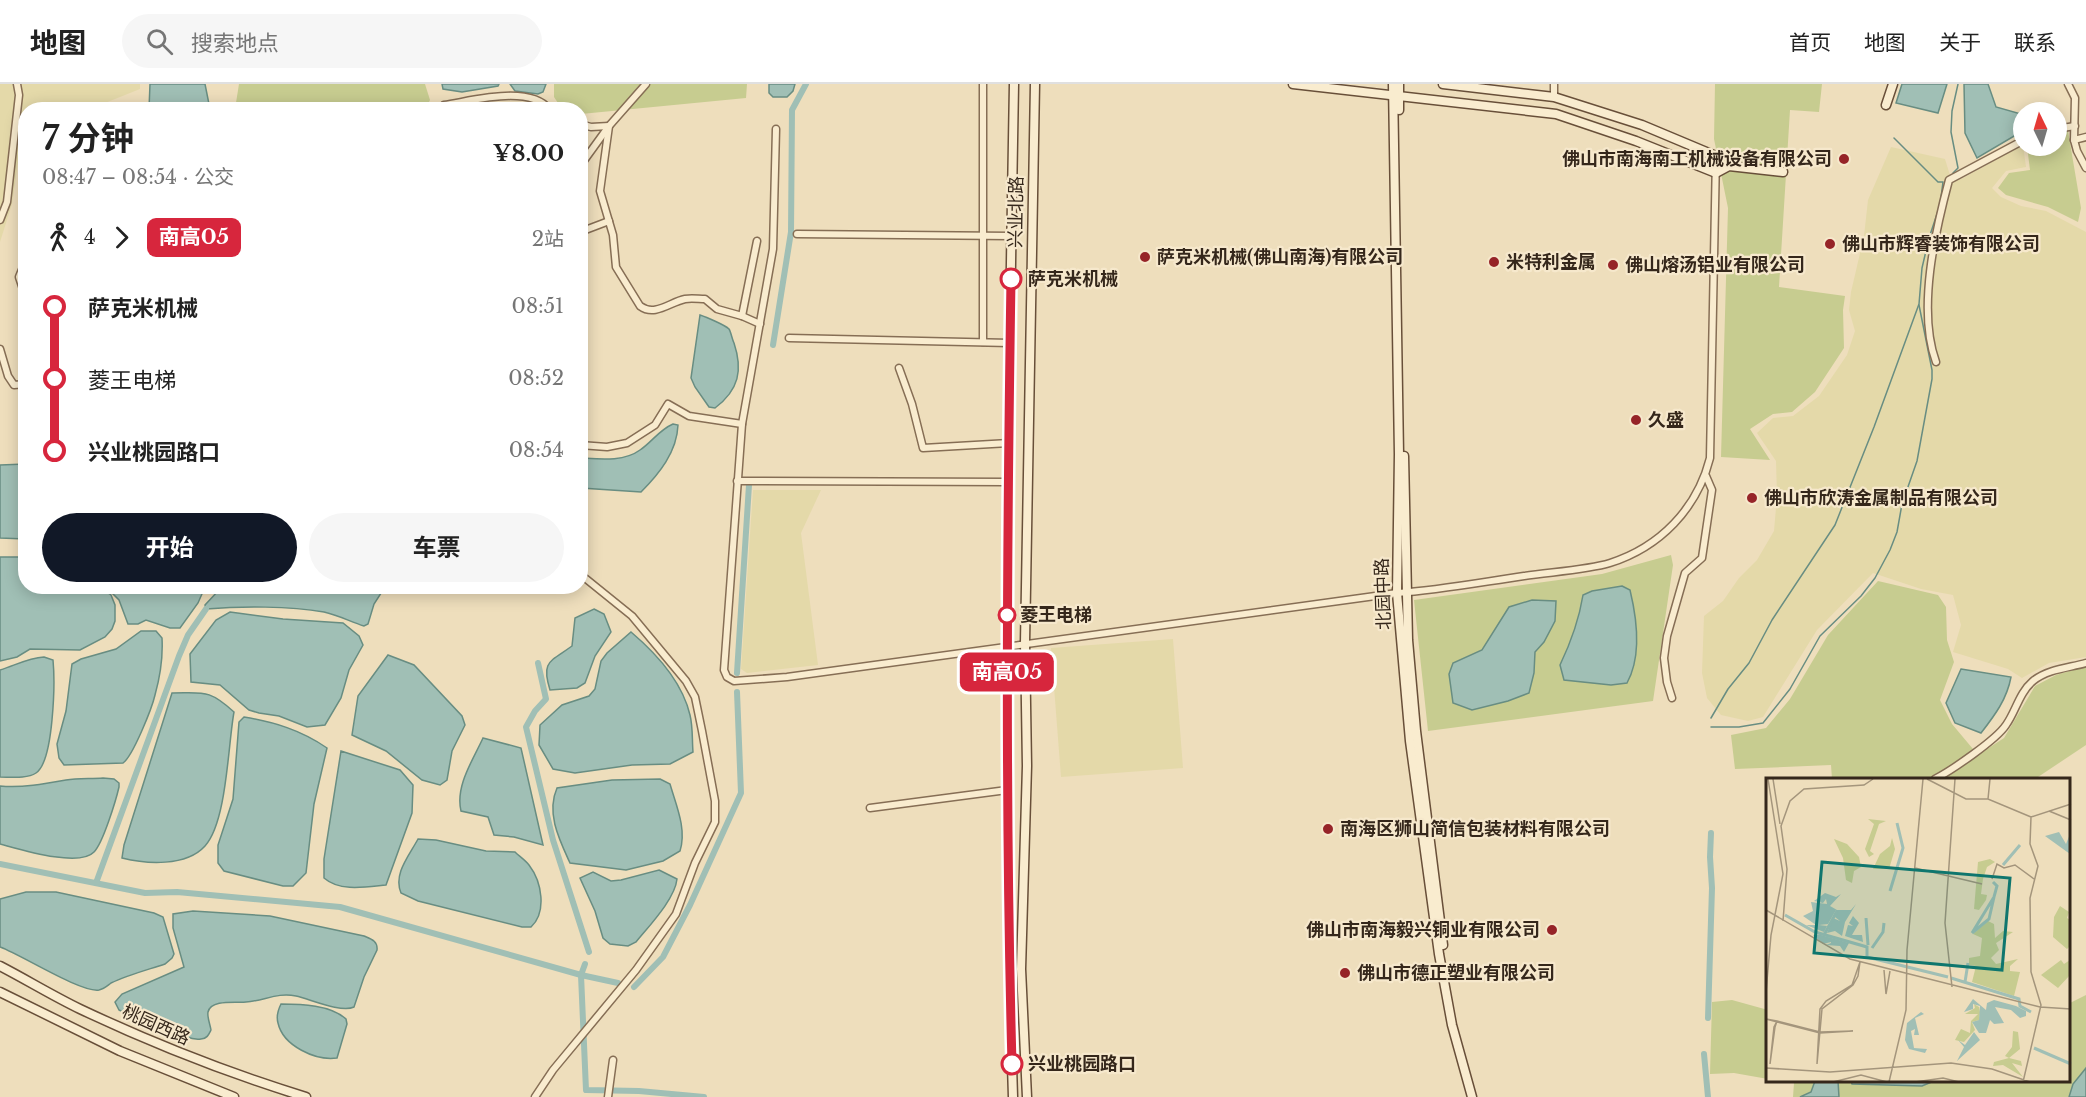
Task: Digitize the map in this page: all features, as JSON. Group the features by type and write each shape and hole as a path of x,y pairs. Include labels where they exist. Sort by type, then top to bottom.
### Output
{"main road":[{"name":"兴业北路","path":"1013,1097 1008,954 1007,645 1014,84"},
{"name":"兴业北路","path":"1027,1097 1021,969 1027,766 1025,643 1035,84"},
{"path":"1293,84 1556,114 1636,141 1716,173 1729,166 1783,172"},
{"name":"北园中路","path":"1393,84 1396,95 1401,592 1410,741 1439,954 1452,1025 1472,1097"},
{"name":"北园中路","path":"1396,95 1399,84"},
{"path":"1443,84 1554,97 1642,125 1716,156"},
{"path":"1886,105 1893,84"},
{"name":"北园中路","path":"1401,592 1444,953 1457,1024 1478,1097"},
{"name":"桃园西路","path":"0,966 79,1008 177,1052 239,1076 306,1097"},
{"name":"桃园西路","path":"0,992 65,1026 138,1059 234,1097"}],"street":[{"path":"17,84 18,102"},
{"path":"588,155 609,126 646,84"},
{"path":"983,84 983,342"},
{"path":"1554,84 1554,97"},
{"path":"2068,84 2075,98 2074,140 2076,150 2086,168"},
{"path":"465,102 514,95 536,98 541,102"},
{"path":"0,220 7,202 18,104"},
{"path":"588,126 609,126"},
{"path":"609,126 600,191 613,235 615,267 640,306 657,310 685,299 705,299 717,309 742,315 760,324"},
{"path":"2067,127 2075,126"},
{"path":"776,129 773,249 742,424 737,481 724,670 727,677 734,681 787,677 1401,592 1451,588 1608,563 1633,554 1671,528 1685,512 1706,477 1710,458 1716,156"},
{"path":"2074,140 2086,137"},
{"path":"1936,362 1927,328 1930,269 1949,180 2013,146"},
{"path":"588,229 609,221"},
{"path":"797,234 1011,237"},
{"path":"742,315 757,241"},
{"path":"789,338 1010,343"},
{"path":"0,349 8,376 14,385 18,385"},
{"path":"899,368 912,404 922,448 1009,443"},
{"path":"588,446 607,447 627,443 655,425 668,404 689,416 742,424"},
{"path":"1672,698 1664,658 1667,636 1685,573 1702,558 1712,490 1706,477"},
{"path":"737,481 1008,483"},
{"path":"535,1097 553,1070 636,970 676,914 695,863 715,822 715,801 694,697 686,681 632,616 588,580"},
{"path":"1937,778 1950,772 2007,725 2016,705 2031,683 2043,675 2086,663"},
{"path":"870,808 1007,790"},
{"path":"608,1097 613,1060"}],"shaded area":[{"path":"0,84 140,84 140,89 108,102 18,102 18,162 12,204 0,242"},
{"path":"1891,147 1945,159 1952,182 2013,150 2013,156 2024,156 2026,167 2006,171 1992,188 2001,197 2021,206 2046,211 2086,232 2086,657 2049,663 2022,678 2008,669 1953,652 1961,625 1953,595 1921,589 1873,573 1817,630 1763,717 1748,721 1721,715 1707,698 1702,673 1704,616 1723,601 1739,578 1757,560 1774,531 1777,496 1776,461 1757,433 1773,418 1793,416 1819,396 1847,355 1855,331 1849,310 1864,236 1868,200"},
{"path":"753,490 821,490 801,533 818,665 747,673 741,669"},
{"path":"1173,639 1183,768 1061,777 1051,648"}],"green space":[{"path":"239,84 425,84 430,100 429,102 236,102"},
{"path":"554,84 747,84 746,98 588,113 588,102 557,102 554,97"},
{"path":"1715,84 1822,84 1819,112 1790,110 1779,287 1845,296 1844,348 1815,392 1792,412 1773,414 1750,429 1770,460 1721,457 1728,208 1714,139"},
{"path":"2067,131 2081,208 2078,222 2048,207 2006,195 1998,188 2009,173 2030,170 2028,156 2067,156"},
{"path":"1671,555 1673,565 1653,701 1428,731 1414,600 1602,574"},
{"path":"1878,581 1938,595 1946,607 1947,640 1954,662 1940,700 1952,724 1978,755 2004,738 2035,686 2056,675 2086,666 2086,745 2036,778 1832,778 1831,765 1735,769 1731,735 1766,728 1790,699 1828,635"},
{"path":"2086,995 2086,1097 1793,1097 1794,1083 1788,1082 2071,1082 2071,1002"},
{"path":"1732,1000 1766,1009 1766,1079 1734,1073 1710,1074 1712,1002"}],"water":[{"path":"150,84 205,84 209,102 149,102"},
{"path":"442,84 499,84 462,92 443,89"},
{"path":"510,84 546,84 543,92 538,94 515,91"},
{"path":"769,84 795,84 793,91 787,97 773,97 769,93"},
{"path":"1902,84 1947,84 1938,113 1896,103"},
{"path":"1964,84 1988,84 1996,107 2013,112 2013,137 1977,158 1965,133"},
{"path":"700,315 729,329 737,353 738,371 734,387 715,408 709,407 691,378"},
{"path":"673,424 678,425 671,453 641,492 588,488 588,458 611,459 634,454"},
{"path":"18,464 18,539 0,538 0,465"},
{"path":"0,557 18,557 18,594 111,595 115,605 115,621 105,637 80,650 30,649 17,657 0,661"},
{"path":"1622,586 1630,590 1637,637 1635,661 1627,683 1611,685 1564,680 1560,665 1574,631 1583,595 1592,591"},
{"path":"113,594 202,594 180,628 170,628 146,620 138,624 128,624 119,600"},
{"path":"215,594 380,594 374,604 368,624 364,626 329,613 310,610 265,607 206,609 205,605"},
{"path":"1532,600 1556,601 1555,621 1544,642 1535,652 1534,673 1529,693 1472,710 1453,703 1449,674 1453,663 1482,650 1509,607"},
{"path":"594,609 604,614 611,632 595,656 585,683 577,688 550,690 547,680 549,663 572,646 575,618"},
{"path":"230,612 283,619 343,623 359,636 363,645 349,670 341,698 325,725 307,727 279,716 249,710 220,685 191,682 190,654 216,620"},
{"path":"141,631 156,631 162,638 162,659 153,701 132,751 123,763 64,765 59,758 57,744 66,711 72,664 81,659 116,649"},
{"path":"631,632 659,659 681,691 691,720 693,752 670,764 632,765 575,773 553,769 539,745 540,725 562,705 589,696 595,689 601,661"},
{"path":"388,655 414,665 462,716 465,725 452,751 447,780 440,785 422,780 386,751 352,735 358,696"},
{"path":"44,657 53,660 54,670 52,720 47,753 42,766 36,773 19,777 0,777 0,670 27,660"},
{"path":"1961,669 2011,677 2003,700 1981,733 1955,723 1946,703"},
{"path":"172,693 206,694 218,699 234,712 226,782 218,819 205,846 187,858 177,861 142,862 122,858 124,845"},
{"path":"244,717 287,728 327,748 314,804 306,873 293,886 283,886 224,871 218,863 218,845 233,799 239,722"},
{"path":"483,738 521,748 543,845 514,837 494,835 488,817 461,811 460,792"},
{"path":"341,751 400,770 413,785 412,813 386,885 345,887 324,878 324,859"},
{"path":"71,779 114,779 119,783 119,787 105,831 94,852 76,858 63,858 0,844 0,786 25,786"},
{"path":"660,779 670,784 678,809 682,834 680,851 663,861 626,870 570,863 553,816 557,788 612,780"},
{"path":"418,839 436,840 486,851 515,852 529,865 540,888 541,905 536,921 531,927 522,927 418,901 401,893 400,872"},
{"path":"659,870 677,879 667,904 636,942 628,946 610,944 603,938 595,911 580,878 593,872 611,881 621,880"},
{"path":"26,892 56,892 154,913 163,917 174,954 165,964 111,983 101,990 79,986 0,947 0,899"},
{"path":"193,911 270,916 364,936 375,942 377,950 364,977 354,1007 334,1007 289,995 253,1001 224,1002 214,1005 208,1012 211,1030 207,1036 203,1039 191,1038 161,1024 119,1010 115,1002 122,994 184,967 173,928 173,914"},
{"path":"281,1004 324,1008 346,1019 347,1024 337,1058 310,1054 286,1039 277,1020"},
{"path":"2086,1068 2086,1097 2069,1097 2073,1084"},
{"path":"1815,1082 1838,1082 1839,1097 1800,1097 1811,1092"},
{"path":"1852,1082 1932,1082 1922,1086 1852,1084"}],"waterway":[{"path":"773,345 791,232 792,110 806,84"},
{"path":"1953,173 1958,168 1951,132 1952,111 1958,84"},
{"path":"1711,718 1728,689 1749,663 1772,620 1835,525 1919,304 1922,268 1940,205 1943,182 1938,182 1894,138"},
{"path":"1711,727 1739,727 1763,723 1790,689 1820,636 1861,596 1875,578 1890,550 1897,532 1902,504 1917,461 1932,379 1919,305"},
{"path":"737,673 749,485"},
{"path":"96,883 179,656 188,635 206,609"},
{"path":"538,663 546,699 535,711 526,727 553,840 589,952"},
{"path":"634,987 663,957 690,905 741,793 737,692"},
{"path":"1708,1018 1712,888 1711,833"},
{"path":"0,864 145,893 177,892 340,907 581,975 586,1090 639,1091 704,1097"},
{"path":"585,964 581,975 618,983"},
{"path":"1704,1054 1708,1097"}],"bus line":[{"name":"南高05","path":"1011,279 1007,672 1008,954 1012,1064"}],"place":[{"name":"佛山市南海南工机械设备有限公司","path":"1844,159"},
{"name":"佛山市辉睿装饰有限公司","path":"1830,244"},
{"name":"萨克米机械(佛山南海)有限公司","path":"1145,257"},
{"name":"米特利金属","path":"1494,262"},
{"name":"佛山熔汤铝业有限公司","path":"1613,265"},
{"name":"萨克米机械","path":"1011,279"},
{"name":"久盛","path":"1636,420"},
{"name":"佛山市欣涛金属制品有限公司","path":"1752,498"},
{"name":"菱王电梯","path":"1007,615"},
{"name":"南海区狮山简信包装材料有限公司","path":"1328,829"},
{"name":"佛山市南海毅兴铜业有限公司","path":"1552,930"},
{"name":"佛山市德正塑业有限公司","path":"1345,973"},
{"name":"兴业桃园路口","path":"1012,1064"}]}
